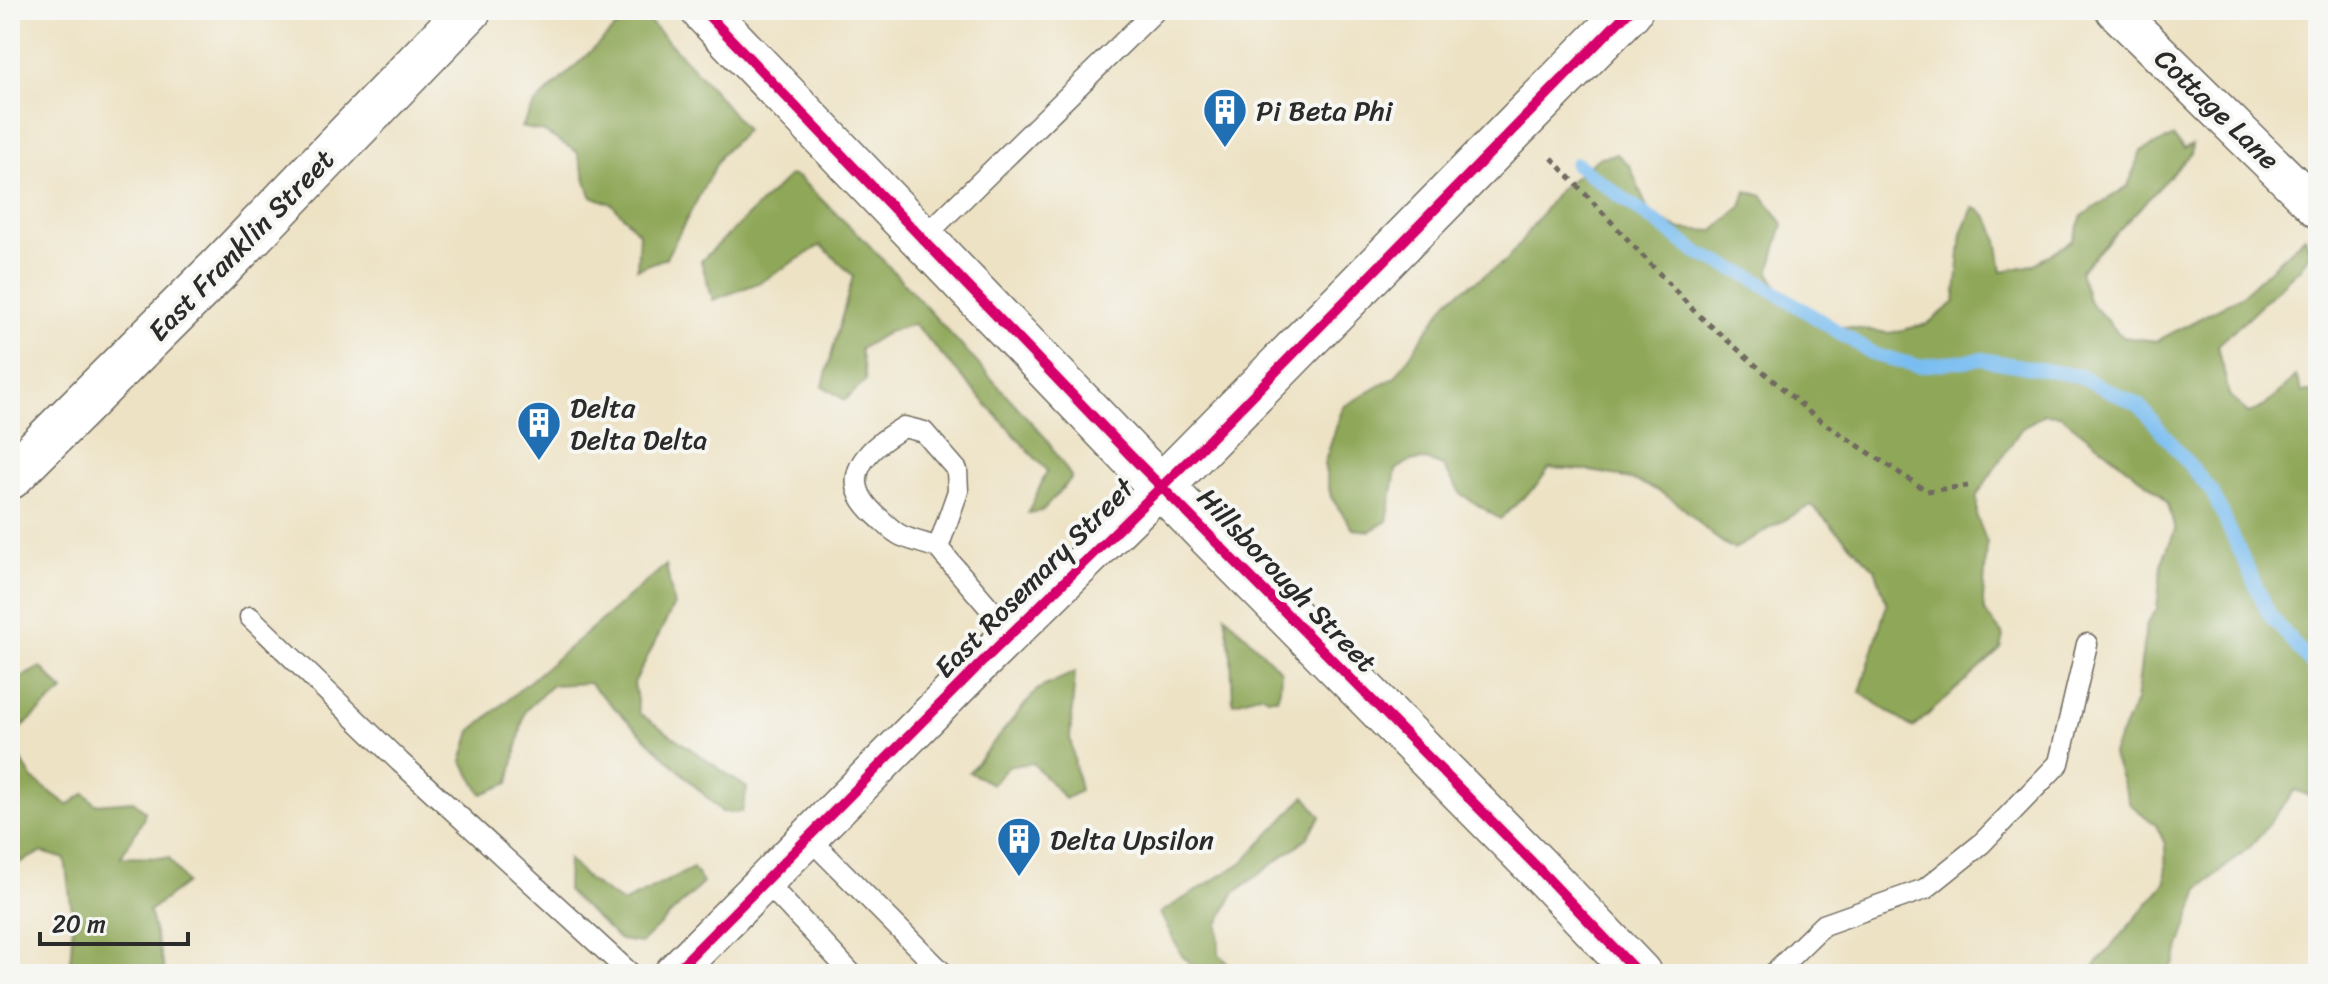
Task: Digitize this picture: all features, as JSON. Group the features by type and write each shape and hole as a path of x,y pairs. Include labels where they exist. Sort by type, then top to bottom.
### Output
{"street":[{"name":"East Franklin Street","path":"10,477 242,246 469,10"},
{"name":"Hillsborough Street","path":"703,10 1639,974"},
{"name":"East Rosemary Street","path":"673,974 1011,633 1162,486 1630,10"},
{"name":"Cottage Lane","path":"2115,10 2318,209"}],"lane":[{"path":"923,238 1156,10"},
{"path":"938,548 958,491 957,470 924,432 904,427 881,440 858,466 856,485 866,507 900,535 938,548 1011,633"},
{"path":"250,617 400,762 631,974"},
{"path":"1773,974 1823,925 1925,889 1981,844 2059,763 2087,644"},
{"path":"808,837 944,974"},
{"path":"765,881 852,974"}],"path":[{"path":"1546,151 1695,312 1815,417 1927,491 1968,486"}],"green space":[{"path":"627,17 647,19 746,130 721,155 666,258 637,269 639,233 612,204 591,196 577,152 544,132 521,127 535,104"},
{"path":"2173,137 2184,149 2192,145 2191,154 2080,271 2088,300 2122,337 2157,341 2240,297 2305,236 2310,252 2301,267 2218,345 2229,395 2248,414 2265,406 2296,376 2302,392 2318,392 2318,799 2295,790 2252,845 2199,889 2175,962 2164,974 2088,974 2166,882 2165,844 2156,825 2130,804 2112,753 2136,701 2146,625 2157,609 2162,562 2175,530 2168,504 2159,493 2060,415 2044,414 2021,429 1977,495 1977,517 1987,543 1984,611 2004,636 2001,649 1913,728 1860,692 1887,604 1875,569 1811,505 1734,549 1657,490 1596,472 1549,468 1537,485 1500,519 1461,494 1443,466 1427,460 1410,461 1396,470 1387,521 1370,531 1353,529 1331,497 1324,464 1343,407 1395,377 1449,299 1507,260 1559,190 1600,157 1617,154 1630,166 1649,213 1679,229 1714,231 1741,207 1746,191 1763,196 1783,224 1769,272 1778,288 1838,326 1890,333 1927,324 1955,302 1962,233 1973,208 1988,217 1992,225 2002,271 2033,265 2073,240 2082,216 2128,186 2141,151"},
{"path":"790,175 799,178 869,245 1045,437 1072,478 1042,511 1028,513 1047,471 914,324 888,332 860,349 866,381 845,400 823,386 853,276 821,245 761,282 713,300 701,261"},
{"path":"666,565 674,605 634,683 639,713 747,788 742,812 722,812 589,683 552,685 525,711 509,783 482,794 462,761 471,731"},
{"path":"1225,615 1281,671 1277,698 1261,694 1233,703"},
{"path":"41,667 63,691 10,738 10,683"},
{"path":"1075,672 1070,738 1080,791 1065,799 1033,763 1009,766 992,784 969,772 1038,689"},
{"path":"10,742 33,779 68,805 85,793 95,804 133,801 145,811 121,857 169,858 186,883 149,911 165,972 78,974 70,968 73,920 65,859 42,852 10,867"},
{"path":"1305,796 1321,816 1307,838 1234,893 1218,924 1219,954 1238,974 1199,974 1181,954 1160,913 1243,862"},
{"path":"568,859 588,880 623,903 693,868 703,883 641,943 620,940 567,891"}],"waterway":[{"path":"1576,164 1698,253 1753,278 1875,355 1919,366 1981,359 2080,376 2140,406 2212,492 2269,614 2313,666 2318,667"}],"cycle path":[{"path":"703,10 1129,454 1639,974"},
{"path":"673,974 979,665 1199,450 1630,10"}],"place":[{"name":"Pi Beta Phi","path":"1225,149"},
{"name":"Delta Delta Delta","path":"539,462"},
{"name":"Delta Upsilon","path":"1019,878"}]}
